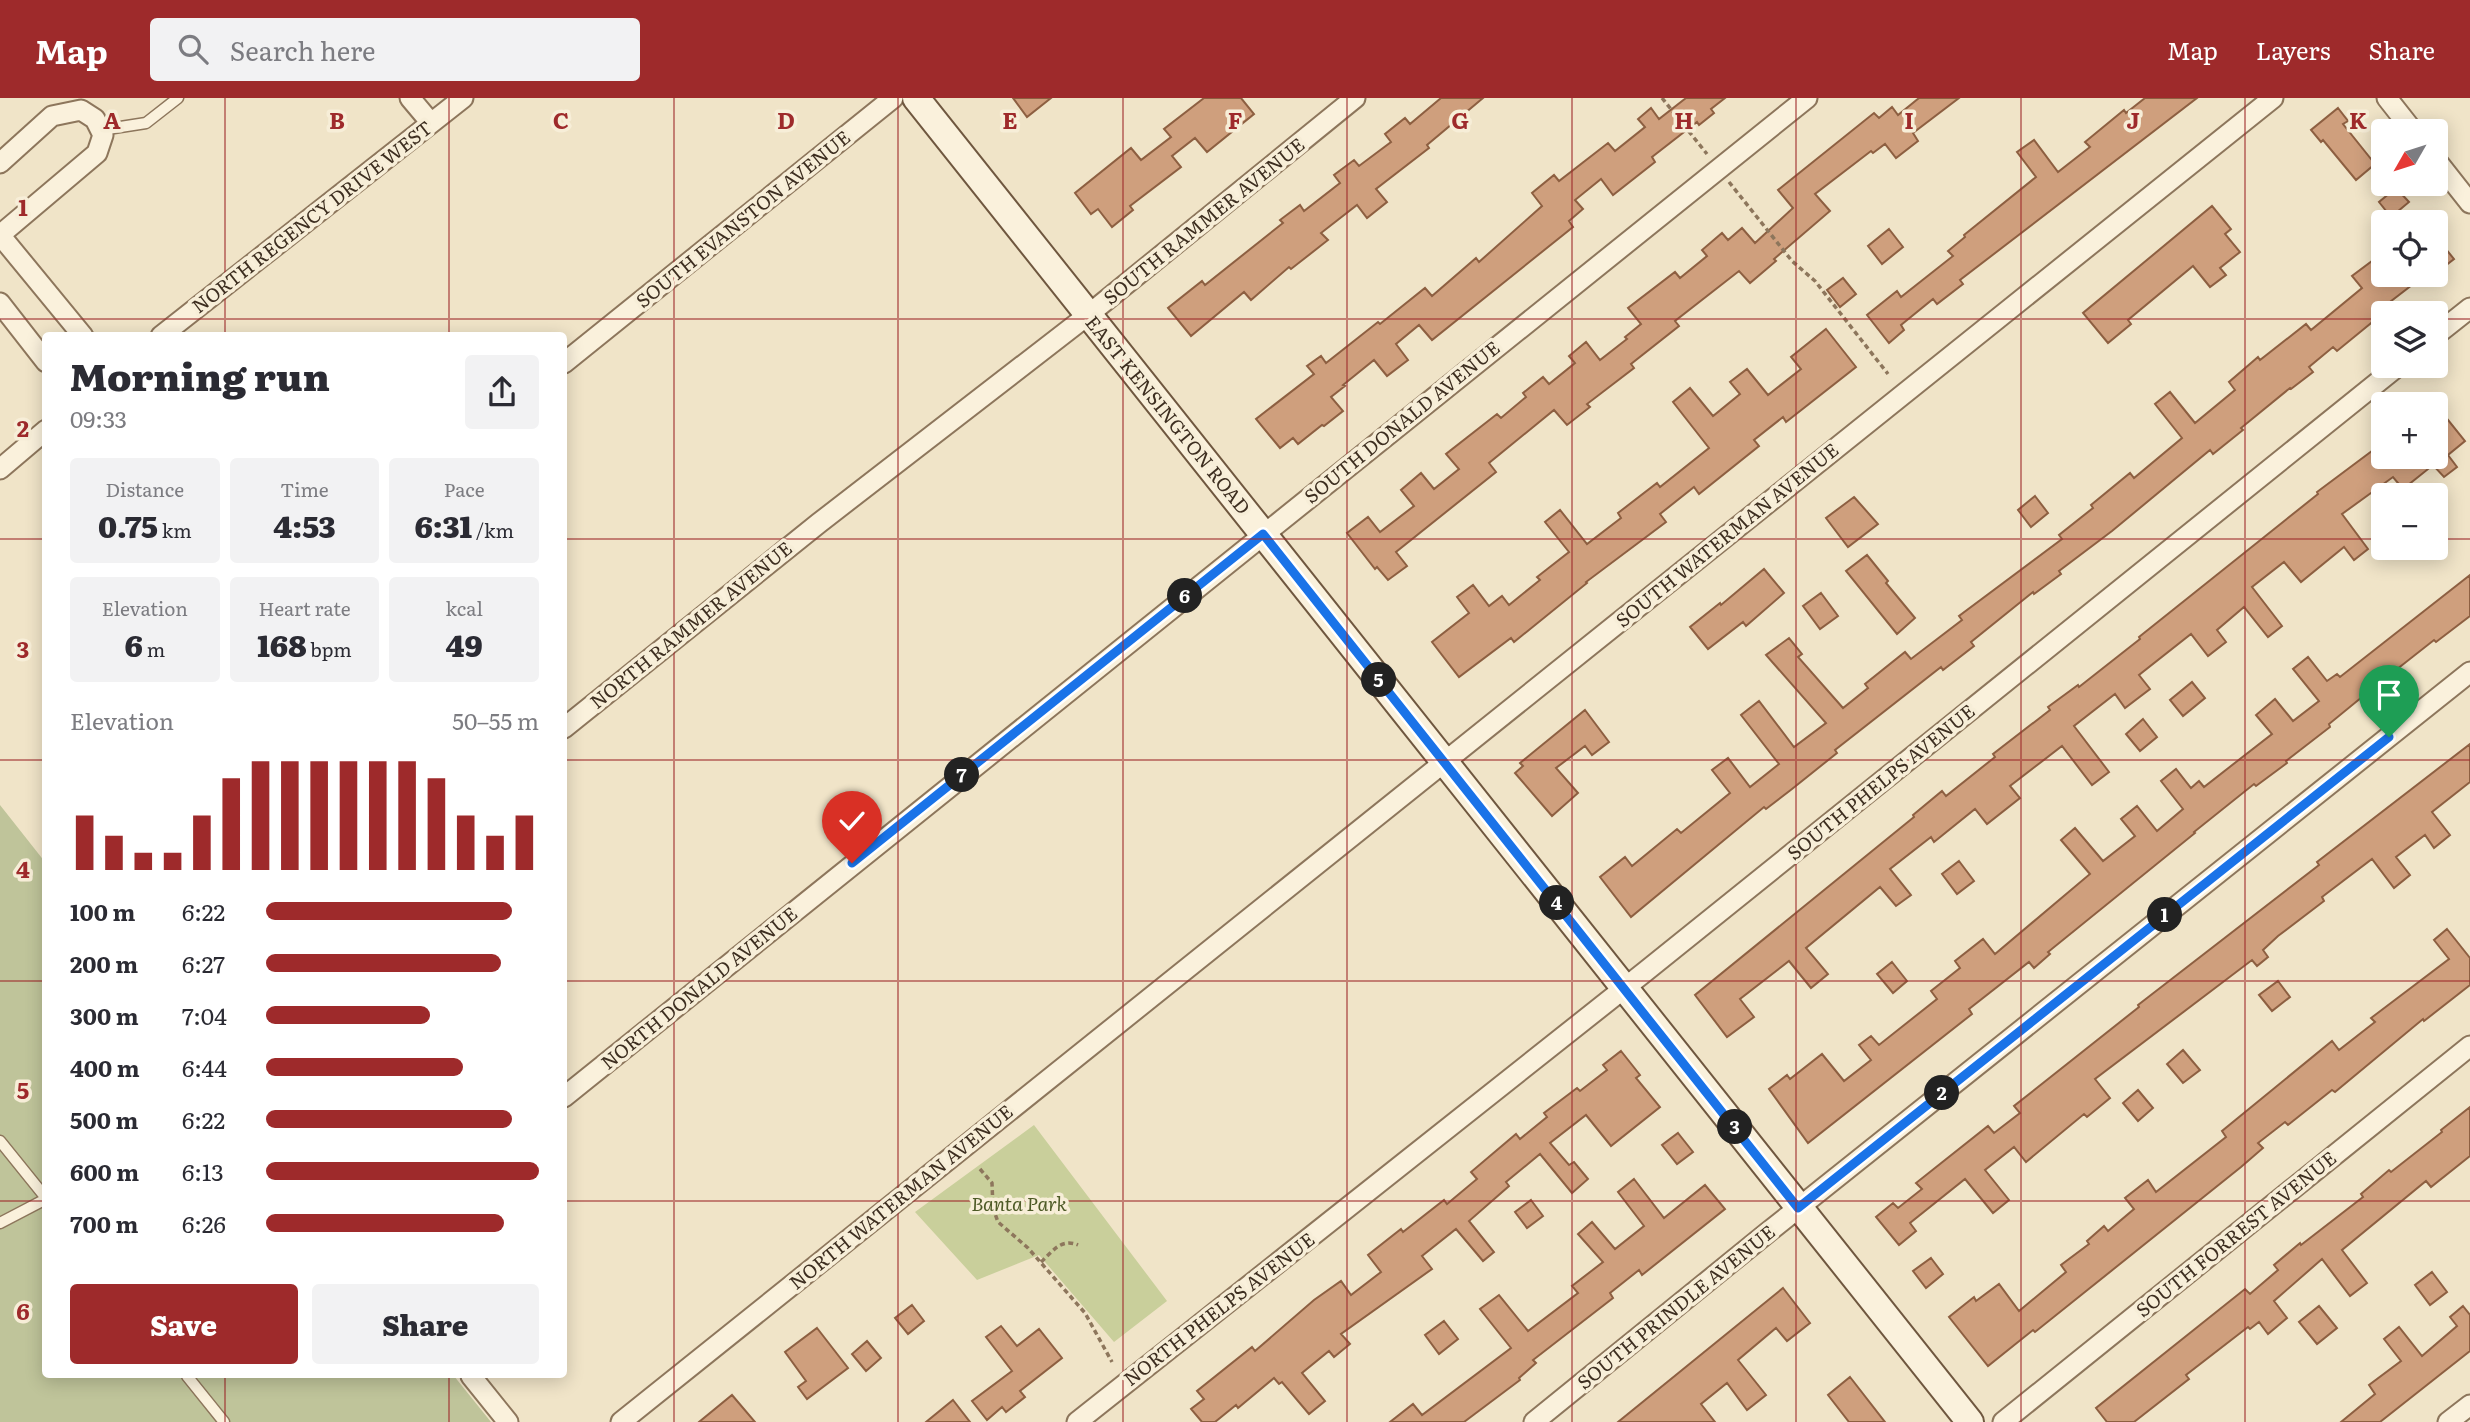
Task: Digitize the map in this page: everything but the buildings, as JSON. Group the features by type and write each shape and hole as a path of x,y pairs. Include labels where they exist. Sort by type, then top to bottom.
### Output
{"main road":[{"name":"EAST KENSINGTON ROAD","path":"916,98 1970,1422"}],"street":[{"path":"410,98 431,123"},
{"name":"NORTH REGENCY DRIVE WEST","path":"165,332 463,98"},
{"name":"SOUTH EVANSTON AVENUE","path":"567,361 893,98"},
{"name":"SOUTH RAMMER AVENUE","path":"819,523 1088,315 1355,98"},
{"name":"SOUTH DONALD AVENUE","path":"997,747 1807,98"},
{"name":"SOUTH WATERMAN AVENUE","path":"1182,972 2273,98"},
{"path":"2387,98 2404,119"},
{"path":"0,163 52,116 81,110 94,119 101,130 103,135 97,153 0,235 80,332"},
{"path":"2448,175 2470,203"},
{"path":"0,303 42,357"},
{"path":"2448,325 2470,308"},
{"name":"SOUTH PHELPS AVENUE","path":"1362,1196 1625,988 2383,378"},
{"path":"0,469 42,433"},
{"name":"NORTH RAMMER AVENUE","path":"567,726 819,523"},
{"name":"SOUTH PRINDLE AVENUE","path":"1536,1420 2470,672"},
{"name":"NORTH DONALD AVENUE","path":"567,1095 997,747"},
{"name":"NORTH WATERMAN AVENUE","path":"621,1422 1182,972"},
{"name":"SOUTH FORREST AVENUE","path":"2003,1422 2470,1045"},
{"name":"NORTH PHELPS AVENUE","path":"1077,1422 1362,1196"},
{"path":"473,1378 508,1422"},
{"path":"2448,1422 2470,1405"}],"lane":[{"path":"101,130 146,123 178,98"},
{"path":"0,1141 42,1194"},
{"path":"0,1223 42,1201"},
{"path":"189,1378 224,1422"}],"path":[{"path":"1662,98 1792,261 1815,281 1888,373"},
{"path":"980,1169 992,1183 993,1208 998,1222 1041,1262 1085,1313 1112,1362"},
{"path":"1041,1262 1060,1244 1070,1242 1078,1245"}],"green space":[{"path":"0,805 42,858 42,1378 456,1378 491,1422 0,1422"},
{"name":"Banta Park","path":"1034,1125 1167,1301 1114,1342 1039,1255 977,1280 915,1212"}],"route":[{"path":"852,863 1263,534 1798,1208 2389,737"}]}
